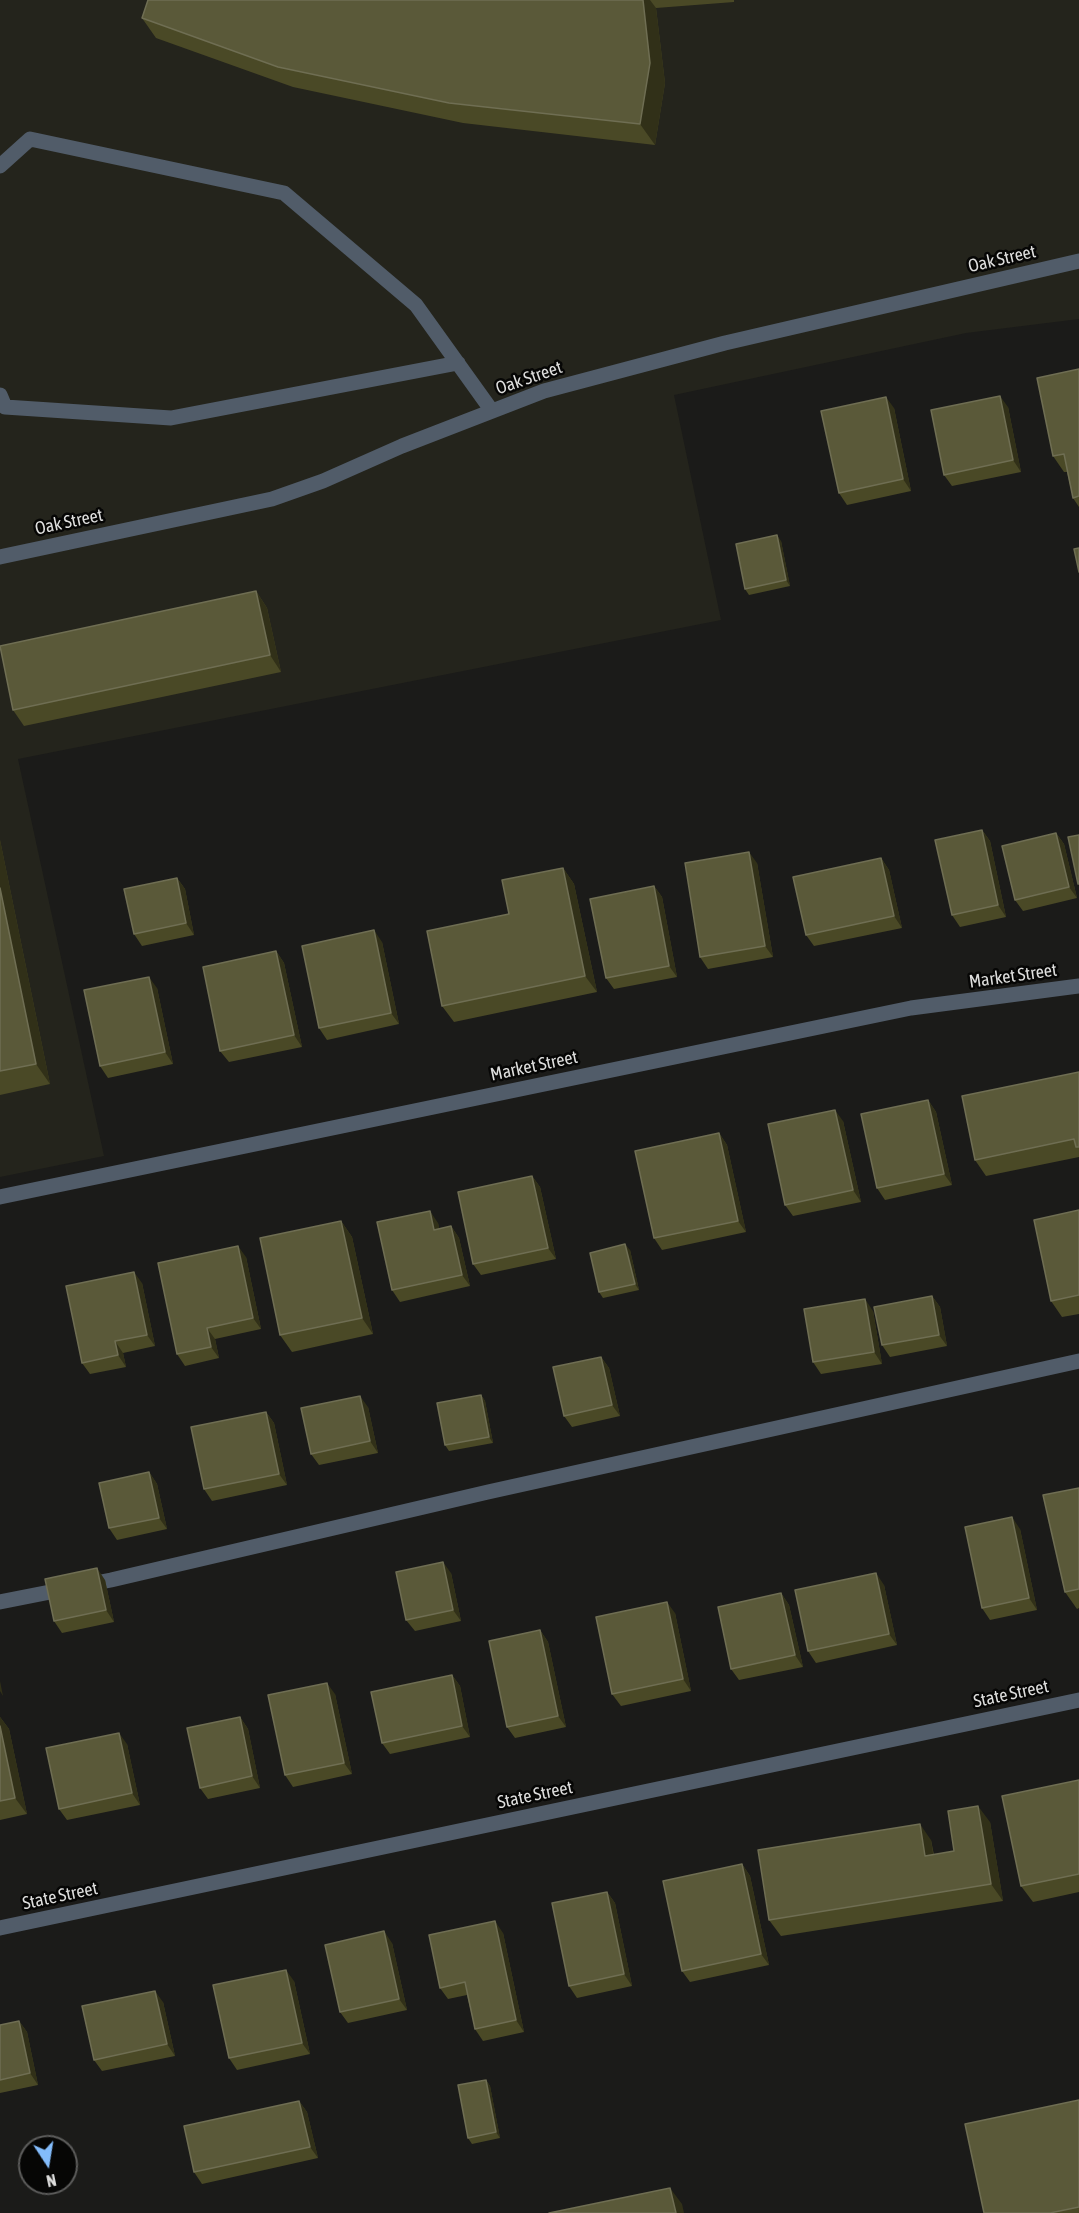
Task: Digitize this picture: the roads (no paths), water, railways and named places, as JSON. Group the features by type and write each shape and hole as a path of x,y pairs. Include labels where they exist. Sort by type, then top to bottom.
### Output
{"street":[{"path":"0,166 30,139 284,193 416,305 492,411"},
{"name":"Oak Street","path":"0,557 272,499 323,482 402,446 544,391 725,343 1079,261"},
{"path":"0,395 5,407 171,418 458,363"},
{"name":"Market Street","path":"0,1197 911,1008 1079,986"},
{"path":"0,1602 122,1577 488,1492 1079,1361"},
{"name":"State Street","path":"0,1929 1079,1700"}]}
